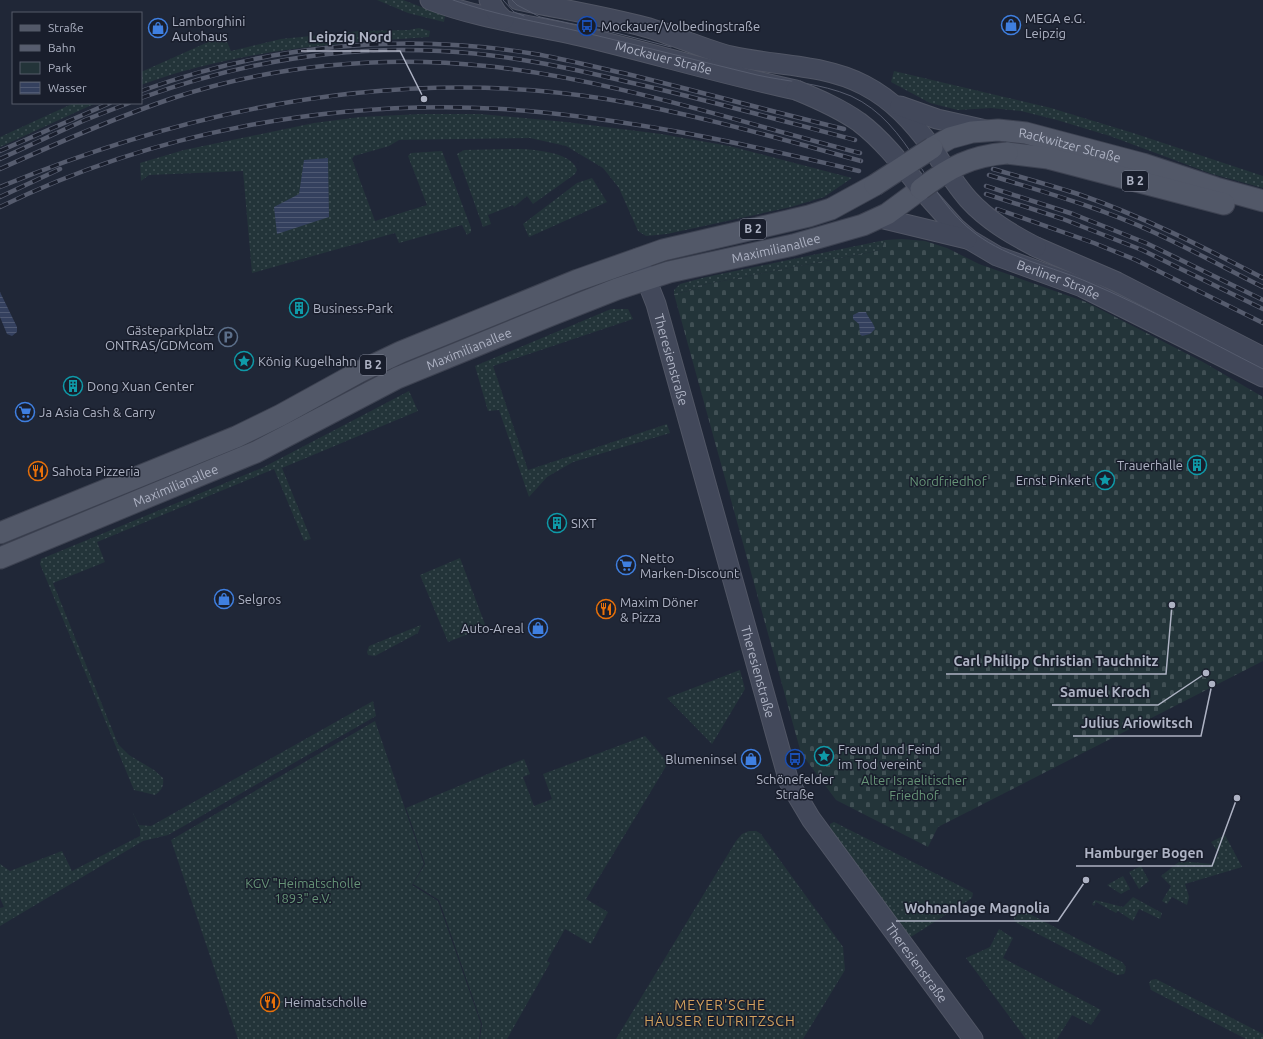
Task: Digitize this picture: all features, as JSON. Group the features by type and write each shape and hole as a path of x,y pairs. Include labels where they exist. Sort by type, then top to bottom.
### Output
{"main road":[{"path":"438,3 467,0"},
{"path":"489,0 496,13 504,20"},
{"name":"Mockauer Straße","path":"520,0 645,27 730,56 800,67 849,78 876,92 891,103 913,123 947,171"},
{"name":"Mockauer Straße","path":"438,3 464,12 582,37 732,76 796,90 841,111 858,122 884,144"},
{"path":"891,103 937,119 992,130"},
{"name":"Rackwitzer Straße","path":"903,167 932,148 961,134 992,130 1026,133 1144,164 1216,188 1263,201"},
{"name":"Berliner Straße","path":"884,144 945,217 970,240 996,256 1082,287 1263,377"},
{"name":"Rackwitzer Straße","path":"947,171 978,157 1007,153 1048,158 1263,215"},
{"name":"Maximilianallee","path":"0,533 236,437 281,415 359,372 401,352 578,280 638,258 703,240 809,216 831,209 860,194 903,167"},
{"name":"Berliner Straße","path":"947,171 968,199 989,218 1036,247 1117,282 1263,357"},
{"name":"Maximilianallee","path":"0,558 256,452 403,375 551,315 647,278 689,267 793,245 862,225 880,218 947,171"},
{"path":"880,218 970,240"},
{"name":"Theresienstraße","path":"638,258 656,304 789,782 811,819 973,1039"}],"green space":[{"path":"377,0 403,0 445,16 444,22 408,13"},
{"path":"419,28 430,31 429,37 356,42 283,50 211,64 176,73 142,85 142,72 224,35 231,51 281,39 360,31 409,30"},
{"path":"894,71 1051,108 1133,133 1263,176 1263,188 1212,174 1110,136 1057,120 1021,111 991,108 958,110 930,103 891,82"},
{"path":"72,104 94,104 0,147 0,137"},
{"path":"421,114 480,114 566,122 661,134 729,146 852,178 824,197 791,207 667,234 646,236 638,231 619,188 603,168 566,146 530,138 399,140 389,146 354,156 352,159 375,221 427,205 408,156 411,153 442,151 471,228 471,232 467,235 462,225 399,243 395,233 252,273 243,171 149,175 141,181 140,163 184,150 314,123 360,117"},
{"path":"514,149 549,152 559,155 573,164 577,170 575,174 533,204 527,196 514,207 513,205 488,215 491,224 483,227 457,154 464,150"},
{"path":"592,178 607,202 529,237 523,224 577,183"},
{"name":"Nordfriedhof","path":"902,239 925,241 947,248 979,264 1086,302 1203,362 1263,397 1263,661 938,827 928,847 836,800 801,753 674,294 697,289 697,286 877,251 882,249 885,240"},
{"path":"885,240 882,249 877,251 697,286 697,289 674,294 674,290 680,284 706,277"},
{"path":"611,309 628,309 633,319 493,366 528,470 667,424 670,433 573,462 547,477 529,497 499,410 488,411 475,366"},
{"path":"409,391 418,411 282,468 311,539 304,541 274,469 97,542 105,562 53,583 118,744 129,755 154,770 163,778 162,788 155,795 134,790 40,564 41,559 264,467"},
{"path":"460,558 486,627 448,642 420,575"},
{"path":"421,625 418,633 375,656 368,655 367,652 369,646"},
{"path":"740,670 745,689 712,744 667,698"},
{"path":"373,701 376,716 168,835 143,841 0,926 0,908 4,907 0,898 0,864 10,871 62,851 72,871 140,836 140,829 132,811 139,825 151,826"},
{"name":"KGV \"Heimatscholle 1893\" e.V.","path":"375,721 424,864 412,885 438,901 481,1024 479,1039 238,1039 171,840"},
{"path":"645,736 668,763 586,899 608,912 591,944 565,929 547,961 550,963 507,1039 480,1039 482,1024 439,900 413,884 425,864 406,808 524,759 530,774 523,777 534,806 552,799 543,774"},
{"path":"834,822 968,890 973,893 972,898 914,935 910,937 906,935 830,830 830,824"},
{"path":"749,831 756,831 761,834 843,947 845,970 803,1039 616,1039 736,841 742,834"},
{"path":"1225,835 1242,867 1185,884 1189,897 1187,905 1172,897 1167,904 1162,901 1171,886 1161,876 1180,861 1212,864 1219,853 1211,842"},
{"path":"1141,866 1149,881 1139,889 1129,872"},
{"path":"1123,876 1130,889 1121,894 1107,885"},
{"path":"1133,897 1162,913 1160,919 1139,909 1133,921 1118,911 1116,913 1096,902 1094,906 1092,904 1095,900 1123,907"},
{"path":"1018,910 1022,910 1122,962 1126,968 1126,971 1124,974 1117,975 1015,922 1013,914"},
{"path":"999,929 1013,938 1003,958 1101,1010 1091,1025 1072,1015 1057,1039 1026,1039 966,958 990,947"},
{"path":"1156,979 1263,1034 1263,1039 1246,1039 1151,990 1149,983 1151,980"}],"water":[{"path":"328,158 329,217 277,234 274,207 299,194 304,160"},
{"path":"0,292 17,327 17,332 12,336 7,334 0,317"},
{"path":"859,312 866,312 875,329 870,334 862,336 860,334 859,324 853,319 853,315"}],"tram line":[{"path":"453,0 501,14 582,32 757,75 816,85 851,96 872,108 889,124 904,142 943,200 958,218 989,243 1002,250 1076,277 1112,293 1263,369"},
{"path":"503,0 514,12 524,16"},
{"path":"512,0 517,5 540,17"},
{"path":"540,17 616,33 671,47"}],"railway":[{"path":"142,91 189,75 286,53 336,47 386,44 435,44 485,47 557,58 623,73 844,129"},
{"path":"142,98 213,75 326,54 364,51 440,51 511,58 581,71 685,95 855,140"},
{"path":"0,169 107,122 173,98 211,87 289,70 368,63 407,62 486,66 533,72 580,81 674,103 860,153"},
{"path":"0,187 73,159 147,135 222,116 298,101 374,92 451,88 529,90 606,99 670,111 861,161"},
{"path":"0,151 108,104"},
{"path":"0,159 85,120 126,104"},
{"path":"0,207 59,181 119,159 181,140 245,126 309,116 373,110 438,107 502,109 592,118 682,132 859,171"},
{"path":"0,197 60,169"},
{"path":"993,169 1078,194 1125,212 1149,222 1263,278"},
{"path":"989,175 1072,201 1133,223 1181,245 1263,287"},
{"path":"986,186 1073,214 1146,243 1263,300"},
{"path":"986,194 1063,219 1142,250 1263,309"},
{"path":"997,209 1094,243 1136,260 1263,323"}],"place":[{"name":"MEGA e.G. Leipzig","path":"1011,25"},
{"name":"Mockauer/Volbedingstraße","path":"587,26"},
{"name":"Lamborghini Autohaus","path":"158,28"},
{"name":"Leipzig Nord","path":"424,99"},
{"name":"Business-Park","path":"299,308"},
{"name":"Gästeparkplatz ONTRAS/GDMcom","path":"228,337"},
{"name":"König Kugelhahn","path":"244,361"},
{"name":"Dong Xuan Center","path":"73,386"},
{"name":"Ja Asia Cash & Carry","path":"25,412"},
{"name":"Trauerhalle","path":"1197,465"},
{"name":"Sahota Pizzeria","path":"38,471"},
{"name":"Ernst Pinkert","path":"1105,480"},
{"name":"SIXT","path":"557,523"},
{"name":"Netto Marken-Discount","path":"626,565"},
{"name":"Selgros","path":"224,599"},
{"name":"Carl Philipp Christian Tauchnitz","path":"1172,605"},
{"name":"Maxim Döner & Pizza","path":"606,609"},
{"name":"Auto-Areal","path":"538,628"},
{"name":"Samuel Kroch","path":"1206,673"},
{"name":"Julius Ariowitsch","path":"1212,684"},
{"name":"Freund und Feind im Tod vereint","path":"824,756"},
{"name":"Blumeninsel","path":"751,759"},
{"name":"Schönefelder Straße","path":"795,759"},
{"name":"Hamburger Bogen","path":"1237,798"},
{"name":"Wohnanlage Magnolia","path":"1086,880"},
{"name":"Heimatscholle","path":"270,1002"}],"district":[{"name":"MEYER'SCHE HÄUSER EUTRITZSCH","path":"720,1014"}],"park label":[{"name":"Alter Israelitischer Friedhof","path":"914,788"}]}
